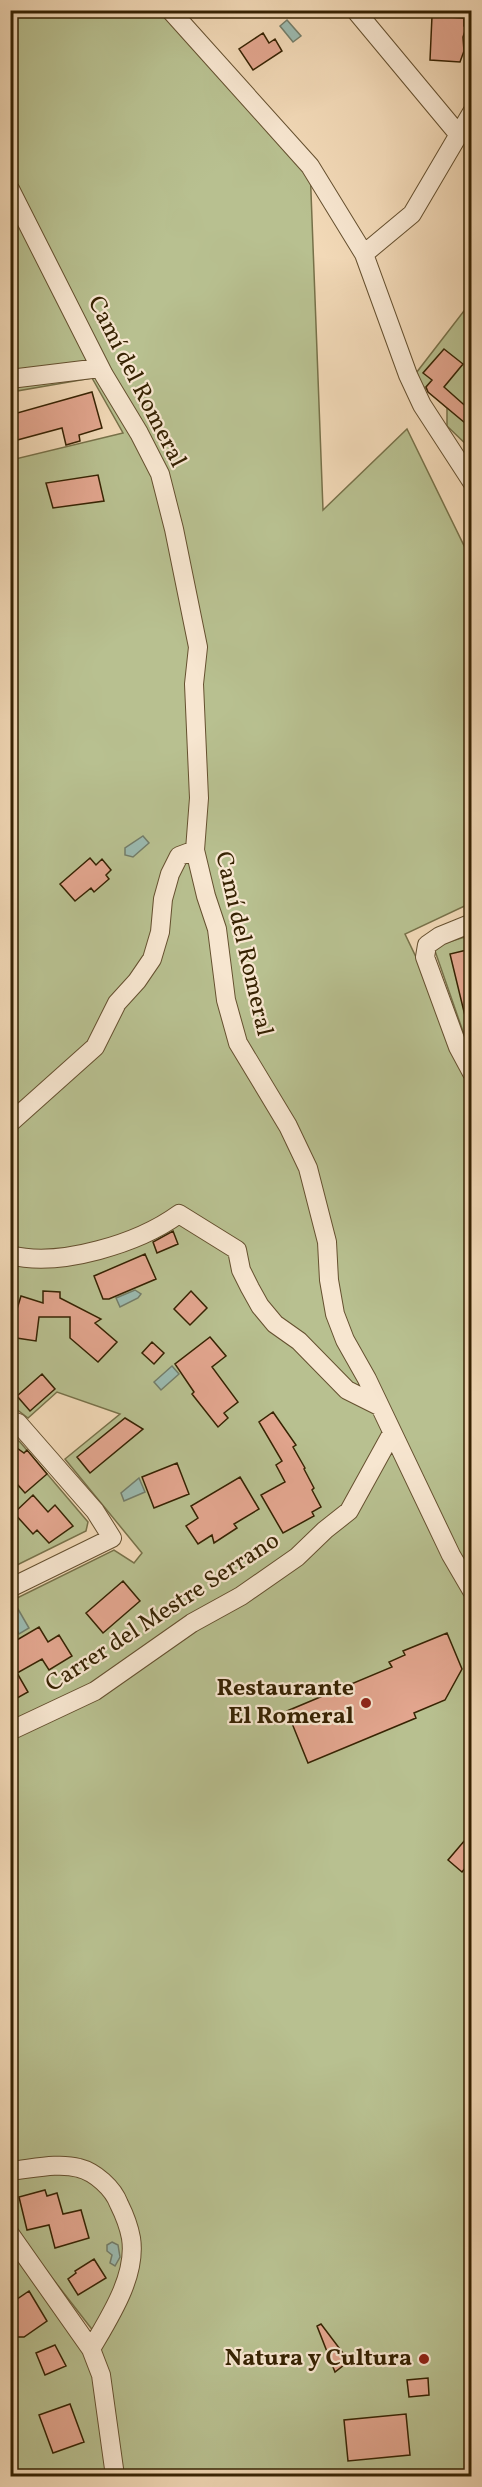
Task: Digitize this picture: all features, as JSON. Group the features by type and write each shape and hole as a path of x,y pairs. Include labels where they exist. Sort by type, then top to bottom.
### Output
{"street":[{"path":"170,10 310,166 364,254 408,375 422,405 471,482"},
{"path":"355,10 467,126 412,214 364,254"},
{"name":"Camí del Romeral","path":"10,189 100,368 160,474 174,529 198,647 194,684 200,798 195,850 217,929 226,1000 238,1043 288,1126 308,1168 327,1242 329,1280 335,1314 345,1340 471,1591"},
{"path":"10,379 100,368"},
{"path":"10,1123 95,1047 117,1003 152,958 160,932 163,899 170,874 179,856 195,850"},
{"path":"471,923 440,936 427,945 425,957 458,1047 471,1073"},
{"path":"10,1255 26,1260 66,1258 94,1251 161,1227 179,1214 237,1250 241,1270 250,1288 260,1306 275,1324 299,1341 347,1390 380,1406"},
{"path":"10,1420 18,1423 95,1511 112,1538 10,1588"},
{"name":"Carrer del Mestre Serrano","path":"10,1731 95,1691 192,1623 241,1596 297,1557 349,1511 392,1433"},
{"path":"10,2171 68,2166 80,2168 105,2184 116,2196 131,2238 130,2264 111,2312 91,2349"},
{"path":"10,2234 91,2349 100,2375 115,2476"}],"green space":[{"path":"11,11 177,11 310,166 323,510 407,429 471,560 471,903 405,934 472,1074 471,2476 11,2476 11,2249 69,2328 87,2359 94,2332 11,2225 11,1601 114,1550 134,1563 142,1553 65,1459 120,1414 57,1392 28,1418 11,1405 11,460 123,433 92,378 11,392"},
{"path":"467,307 471,310 471,449 447,426 447,408 413,377"},
{"path":"471,935 472,1043 468,1046 435,951 436,946"},
{"path":"11,1434 88,1522 86,1531 11,1568"}],"water":[{"path":"287,20 301,36 293,42 280,26"},
{"path":"11,320 15,320 17,345 11,346"},
{"path":"143,836 149,843 133,857 125,855 125,848"},
{"path":"135,1290 141,1294 138,1298 120,1307 116,1298"},
{"path":"172,1366 179,1374 161,1390 154,1382"},
{"path":"139,1478 145,1492 124,1501 121,1493"},
{"path":"18,1609 29,1628 19,1634 11,1618 11,1613"},
{"path":"112,2242 118,2245 120,2257 115,2266 110,2263 112,2255 107,2251 107,2245"}],"building":[{"path":"432,16 464,18 466,28 463,37 464,51 460,62 430,60"},
{"path":"263,33 269,43 275,39 282,51 253,70 239,49"},
{"path":"444,349 463,364 444,387 471,411 471,428 428,392 426,387 432,380 423,373"},
{"path":"92,392 102,428 79,435 80,441 66,445 62,428 10,442 10,415"},
{"path":"98,475 104,501 53,508 46,483"},
{"path":"90,858 96,865 102,859 111,870 106,875 109,879 94,892 91,888 75,901 60,884"},
{"path":"471,949 471,1020 466,1020 450,954"},
{"path":"173,1231 178,1244 157,1253 153,1242"},
{"path":"145,1254 156,1279 109,1299 103,1299 94,1276"},
{"path":"43,1291 60,1292 60,1298 101,1319 95,1323 117,1342 98,1362 70,1338 70,1317 39,1317 36,1341 10,1337 10,1307 17,1309 21,1296 43,1303"},
{"path":"191,1291 207,1308 190,1325 174,1309"},
{"path":"210,1337 226,1356 212,1367 238,1402 224,1413 228,1418 218,1427 192,1394 194,1392 175,1364"},
{"path":"152,1342 164,1353 154,1364 142,1353"},
{"path":"42,1374 55,1389 30,1411 17,1396"},
{"path":"273,1412 296,1445 293,1447 305,1468 314,1488 312,1490 321,1507 312,1512 314,1516 283,1533 261,1495 285,1482 276,1465 282,1461 259,1422"},
{"path":"125,1418 143,1429 90,1473 77,1457"},
{"path":"10,1443 24,1453 27,1450 47,1474 25,1493 10,1476"},
{"path":"177,1463 189,1494 154,1508 142,1477"},
{"path":"240,1477 259,1509 234,1524 237,1528 214,1543 212,1535 198,1544 186,1526 198,1518 191,1506"},
{"path":"33,1495 48,1512 55,1505 73,1526 49,1543 37,1530 33,1534 14,1513"},
{"path":"123,1581 140,1601 103,1633 86,1613"},
{"path":"39,1627 48,1642 59,1635 72,1656 49,1670 42,1659 17,1673 28,1692 10,1702 10,1644"},
{"path":"447,1633 462,1669 445,1700 414,1713 416,1718 308,1763 287,1711 392,1667 389,1662 405,1655 403,1651"},
{"path":"471,1833 471,1861 462,1872 448,1860"},
{"path":"45,2190 47,2196 57,2193 63,2214 81,2210 89,2238 55,2248 49,2225 27,2230 19,2197"},
{"path":"94,2259 106,2278 78,2295 68,2279 76,2273 75,2271"},
{"path":"29,2291 47,2321 24,2337 18,2337 10,2327 10,2304"},
{"path":"321,2324 349,2361 335,2372 317,2326"},
{"path":"55,2345 66,2366 45,2375 36,2353"},
{"path":"428,2378 429,2395 409,2397 407,2380"},
{"path":"70,2404 84,2442 53,2453 39,2415"},
{"path":"406,2414 410,2455 348,2461 344,2420"}],"place":[{"name":"Restaurante El Romeral","path":"366,1703"},
{"name":"Natura y Cultura","path":"424,2359"}]}
